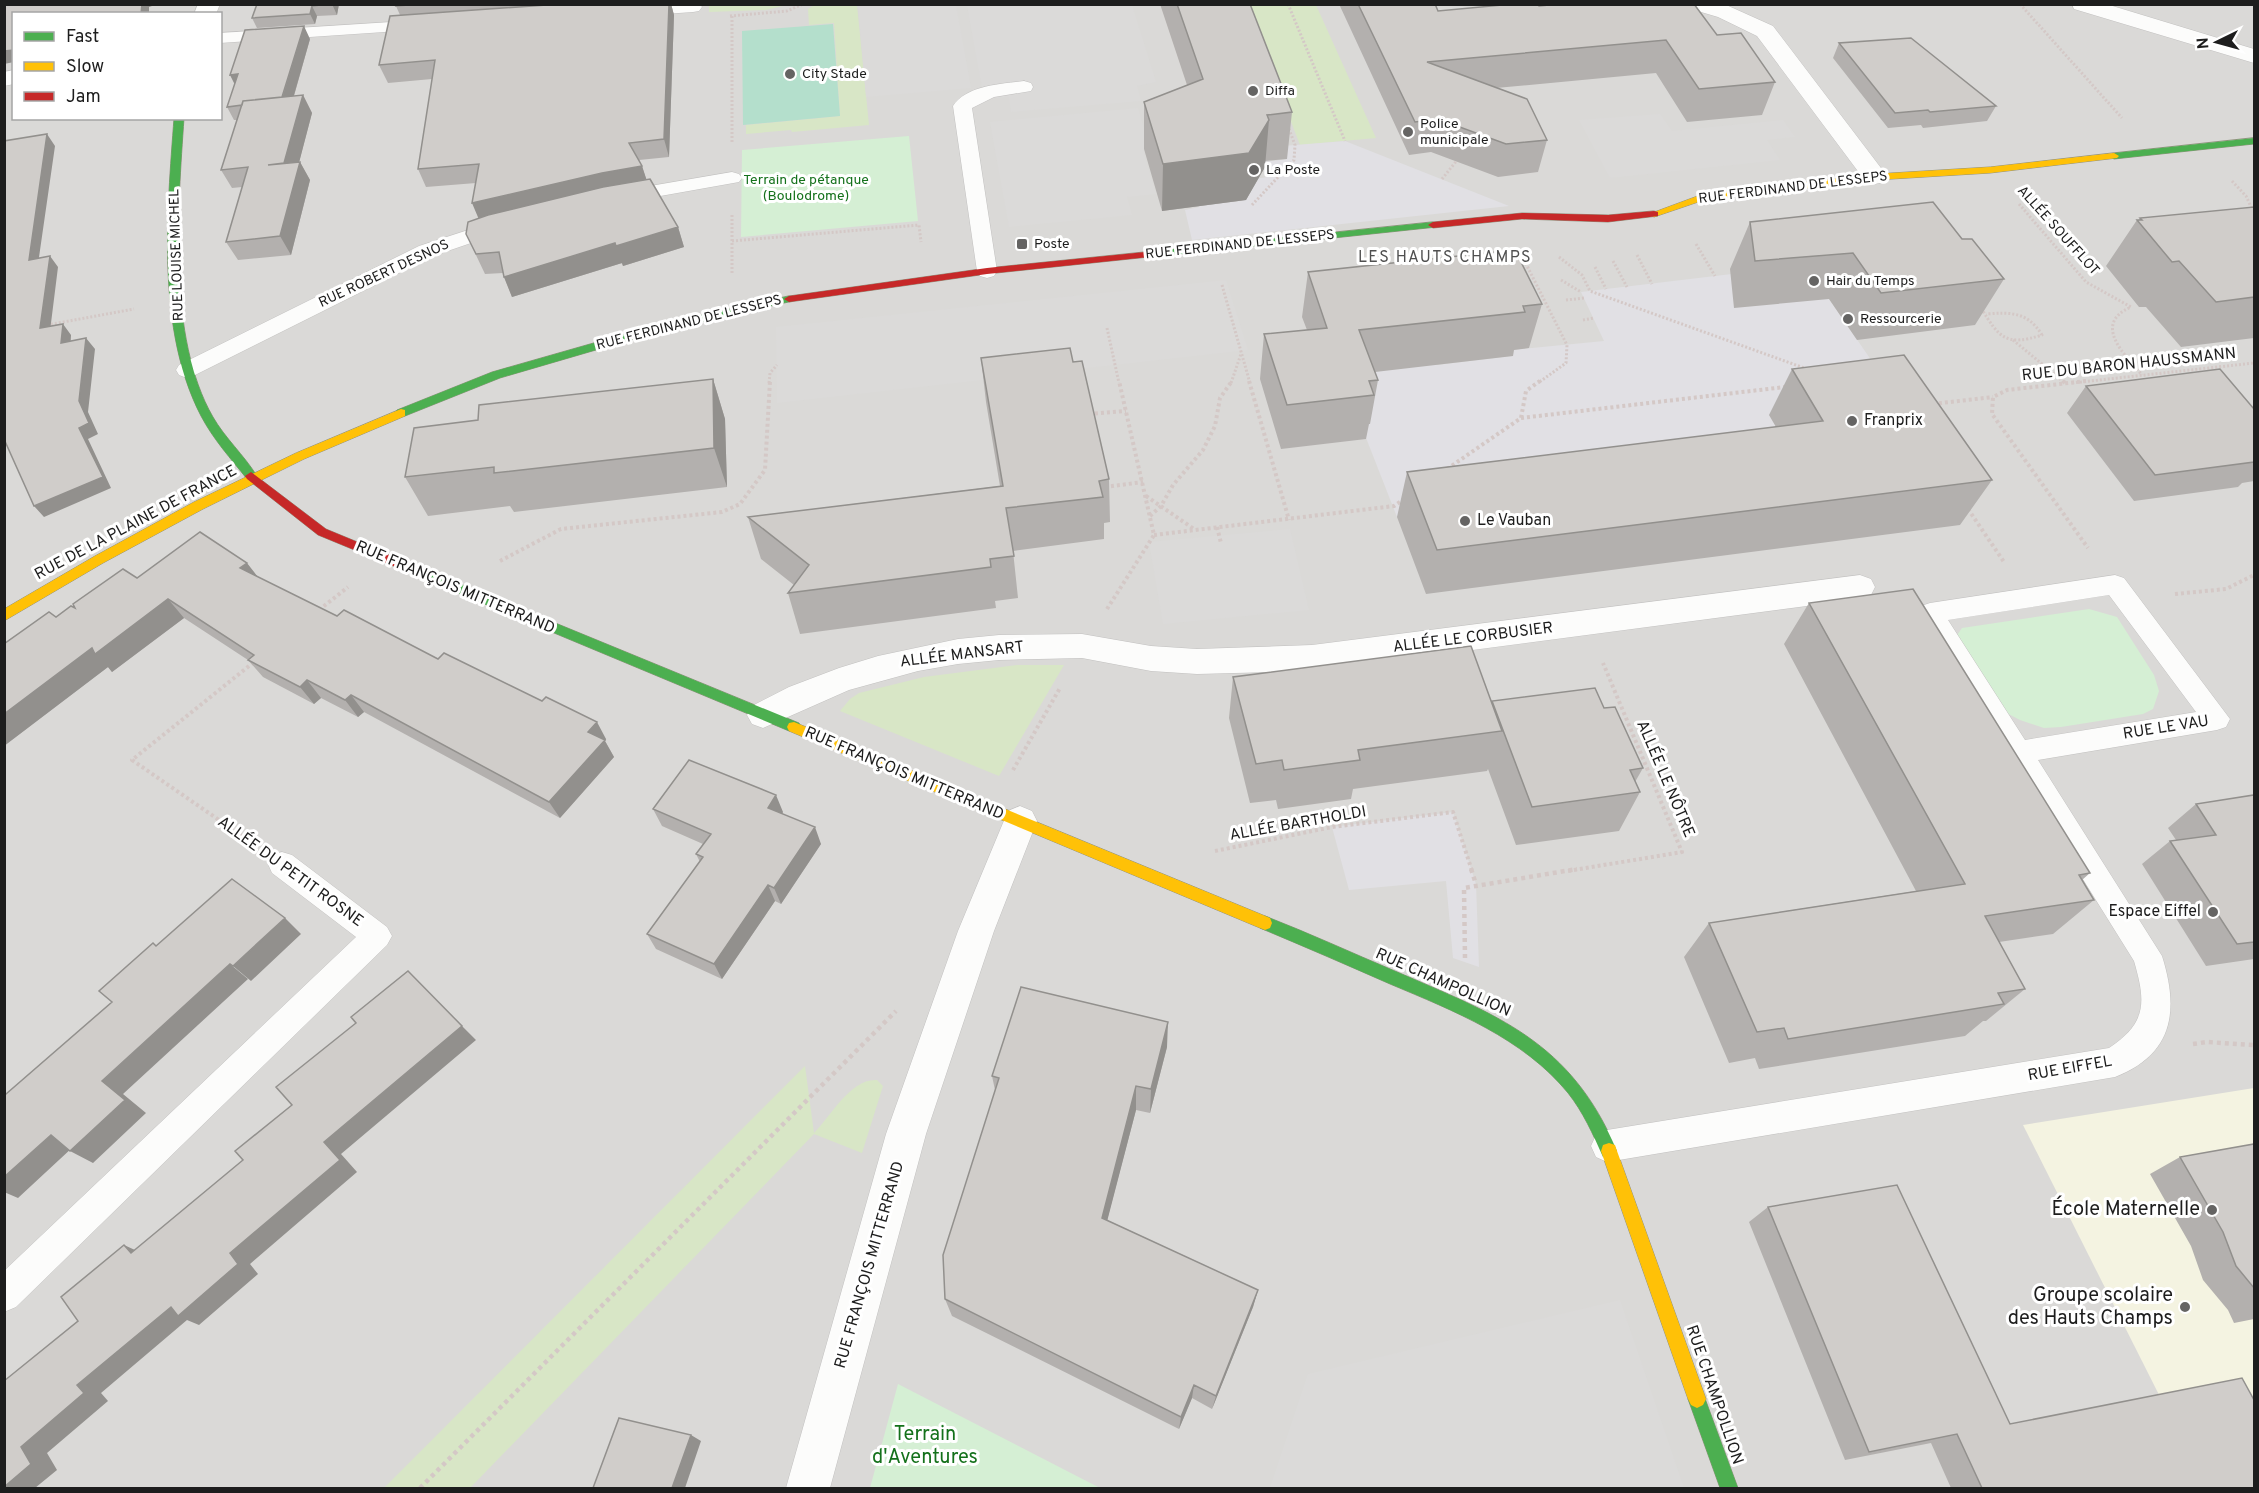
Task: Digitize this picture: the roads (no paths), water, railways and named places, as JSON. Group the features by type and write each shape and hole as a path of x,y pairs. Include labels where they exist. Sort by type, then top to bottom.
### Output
{"street":[{"path":"1699,4 1726,12 1765,31 1875,177"},
{"path":"2082,4 2254,57"},
{"name":"RUE LOUISE MICHEL","path":"179,120 174,190 177,301 187,370 206,416 253,479"},
{"name":"RUE FERDINAND DE LESSEPS","path":"253,479 442,395 576,350 771,302 987,271 1511,218 1535,216 1589,220 1623,219 1653,214 1703,197 1875,177 1990,170 2254,141"},
{"name":"RUE FRANÇOIS MITTERRAND","path":"253,479 321,532 1005,815 976,931 906,1134 808,1488"},
{"name":"RUE DE LA PLAINE DE FRANCE","path":"4,616 74,572 253,479"},
{"name":"ALLÉE LE CORBUSIER","path":"1085,646 1181,661 1245,662 1312,658 1860,587"},
{"name":"ALLÉE MANSART","path":"763,715 795,698 857,673 914,658 1006,646 1085,646"},
{"name":"RUE CHAMPOLLION","path":"1005,815 1465,1008 1513,1033 1545,1058 1583,1101 1607,1146 1729,1488"}],"lane":[{"path":"622,11 693,7"},
{"path":"222,38 445,23"},
{"path":"987,271 962,106 969,99 987,93 1024,87"},
{"path":"598,201 732,178"},
{"name":"RUE ROBERT DESNOS","path":"187,370 426,251 490,228 523,220"},
{"name":"RUE LE VAU","path":"1930,613 2028,597 2120,591 2217,719 2019,752"},
{"name":"RUE EIFFEL","path":"1607,1146 2115,1062 2134,1051 2150,1033 2157,1013 2156,984 2147,956 1930,613"},
{"name":"ALLÉE DU PETIT ROSNE","path":"4,1295 377,936 282,864"}],"place":[{"name":"City Stade","path":"790,74"},
{"name":"Diffa","path":"1253,91"},
{"name":"Police municipale","path":"1408,132"},
{"name":"La Poste","path":"1254,170"},
{"name":"Poste","path":"1022,244"},
{"name":"Hair du Temps","path":"1814,281"},
{"name":"Ressourcerie","path":"1848,319"},
{"name":"Franprix","path":"1852,421"},
{"name":"Le Vauban","path":"1465,521"},
{"name":"Espace Eiffel","path":"2213,912"},
{"name":"École Maternelle","path":"2212,1210"},
{"name":"Groupe scolaire des Hauts Champs","path":"2185,1307"}],"district":[{"name":"LES HAUTS CHAMPS","path":"1445,258"}],"park label":[{"name":"Terrain de pétanque (Boulodrome)","path":"806,188"},
{"name":"Terrain d'Aventures","path":"925,1446"}]}
